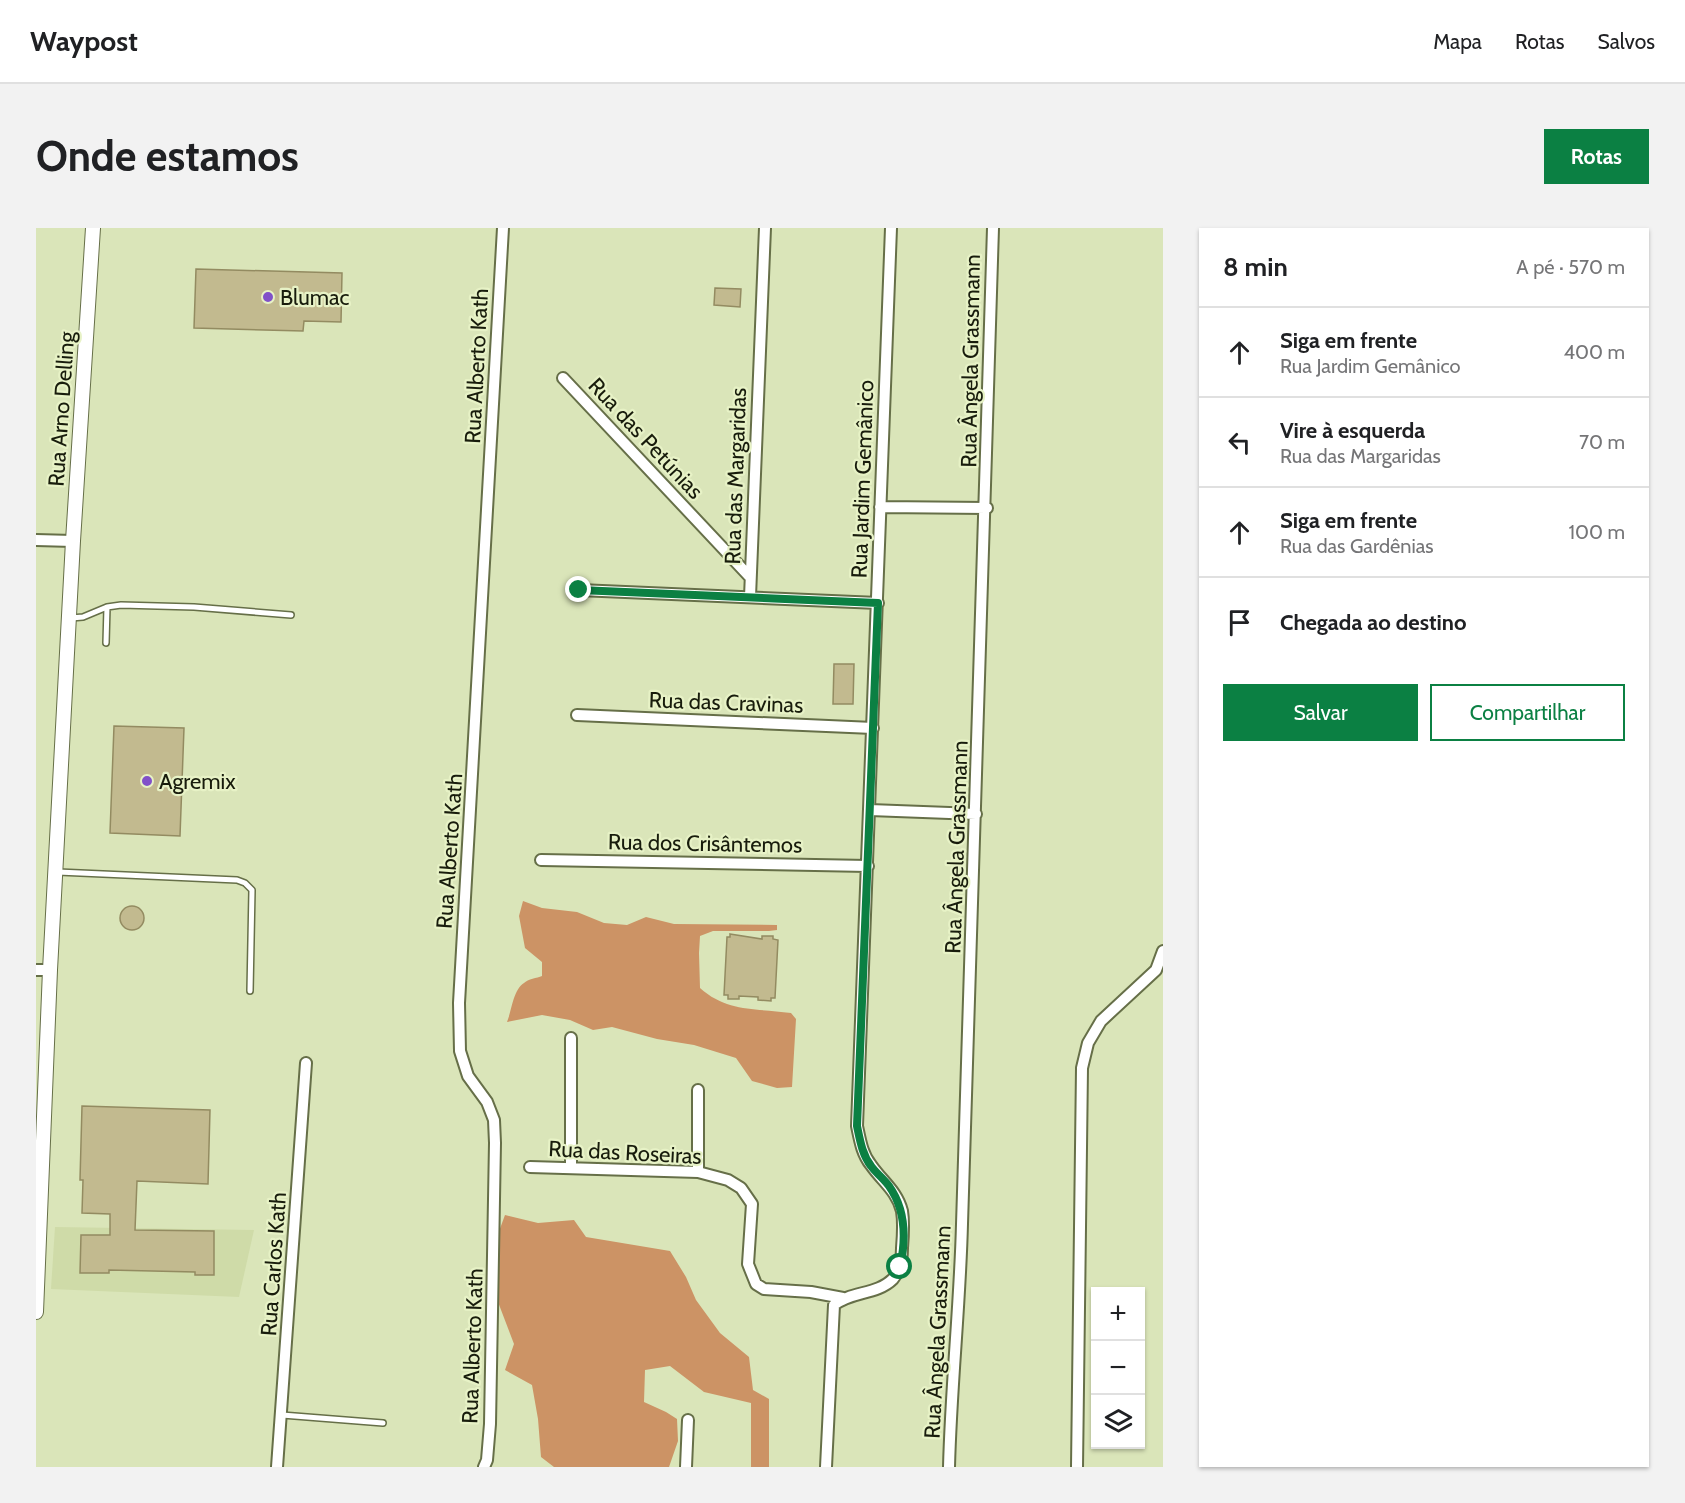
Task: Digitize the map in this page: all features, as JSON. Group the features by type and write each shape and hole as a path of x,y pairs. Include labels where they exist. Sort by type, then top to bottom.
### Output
{"street":[{"name":"Rua Arno Delling","path":"36,1312 43,970 56,872 73,541 93,228"},
{"name":"Rua Alberto Kath","path":"484,1467 487,1460 490,1424 494,1120 487,1102 468,1076 460,1051 459,1003 503,228"},
{"name":"Rua das Margaridas","path":"765,228 750,597 878,603"},
{"name":"Rua Jardim Gemânico","path":"843,1298 883,1286 893,1278 900,1267 902,1256 902,1210 889,1185 870,1165 861,1148 857,1126 891,228"},
{"name":"Rua Ângela Grassmann","path":"949,1467 951,1396 962,1252 987,508 993,228"},
{"name":"Rua das Petúnias","path":"563,378 750,577"},
{"path":"880,507 987,508"},
{"path":"36,540 73,541"},
{"path":"579,590 750,597"},
{"name":"Rua das Cravinas","path":"577,715 873,728"},
{"path":"870,810 976,814"},
{"name":"Rua dos Crisântemos","path":"541,860 867,866"},
{"path":"1077,1467 1082,1068 1088,1043 1101,1021 1156,970 1163,951"},
{"path":"571,1038 571,1168"},
{"name":"Rua Carlos Kath","path":"277,1467 306,1063"},
{"path":"698,1090 698,1172"},
{"name":"Rua das Roseiras","path":"530,1167 698,1172 728,1180 741,1188 752,1204 748,1264 756,1284 764,1289 811,1292 843,1298"},
{"path":"826,1467 832,1311 834,1305 843,1298"},
{"path":"686,1467 688,1420"}],"lane":[{"path":"69,618 83,617 107,607 121,605 194,606 291,615"},
{"path":"106,644 107,607"},
{"path":"56,872 237,880 245,883 252,890 250,991"},
{"path":"282,1415 383,1423"}],"shaded area":[{"path":"523,901 542,908 577,912 604,923 627,925 646,917 674,924 777,925 777,930 713,931 700,936 700,988 721,1002 732,1006 791,1013 796,1019 792,1087 777,1088 752,1081 736,1058 694,1045 657,1039 612,1027 593,1030 570,1020 542,1015 507,1022 520,986 528,980 542,976 542,962 525,948 519,916"},
{"path":"505,1215 538,1223 574,1220 586,1237 670,1251 686,1277 696,1300 720,1333 749,1357 753,1390 769,1399 769,1467 751,1467 751,1403 704,1392 670,1366 645,1370 644,1402 677,1419 678,1441 669,1467 554,1467 541,1457 532,1385 505,1370 514,1344 498,1302 498,1234"},
{"path":"55,1227 254,1230 239,1297 51,1289"}],"building":[{"name":"Blumac","path":"196,269 342,273 341,322 304,321 303,331 194,328"},
{"path":"715,288 741,289 740,307 714,305"},
{"path":"834,664 854,664 853,704 833,704"},
{"name":"Agremix","path":"114,726 184,728 180,836 110,833"},
{"path":"132,906 140,910 144,918 140,926 132,930 124,926 120,918 124,910"},
{"path":"730,934 762,939 762,936 773,936 773,939 778,940 775,998 771,998 771,1001 758,1000 758,997 739,996 739,999 728,999 728,995 724,995 727,937 730,937"},
{"path":"82,1106 210,1110 208,1184 137,1181 135,1230 214,1231 214,1275 195,1275 195,1272 109,1270 109,1273 80,1273 81,1235 110,1235 110,1214 82,1213 83,1180 80,1180"}],"place":[{"name":"Blumac","path":"268,297"},
{"name":"Agremix","path":"147,781"}],"route":[{"path":"579,590 878,603 857,1126 861,1148 870,1165 889,1185 902,1210 900,1267"}]}
